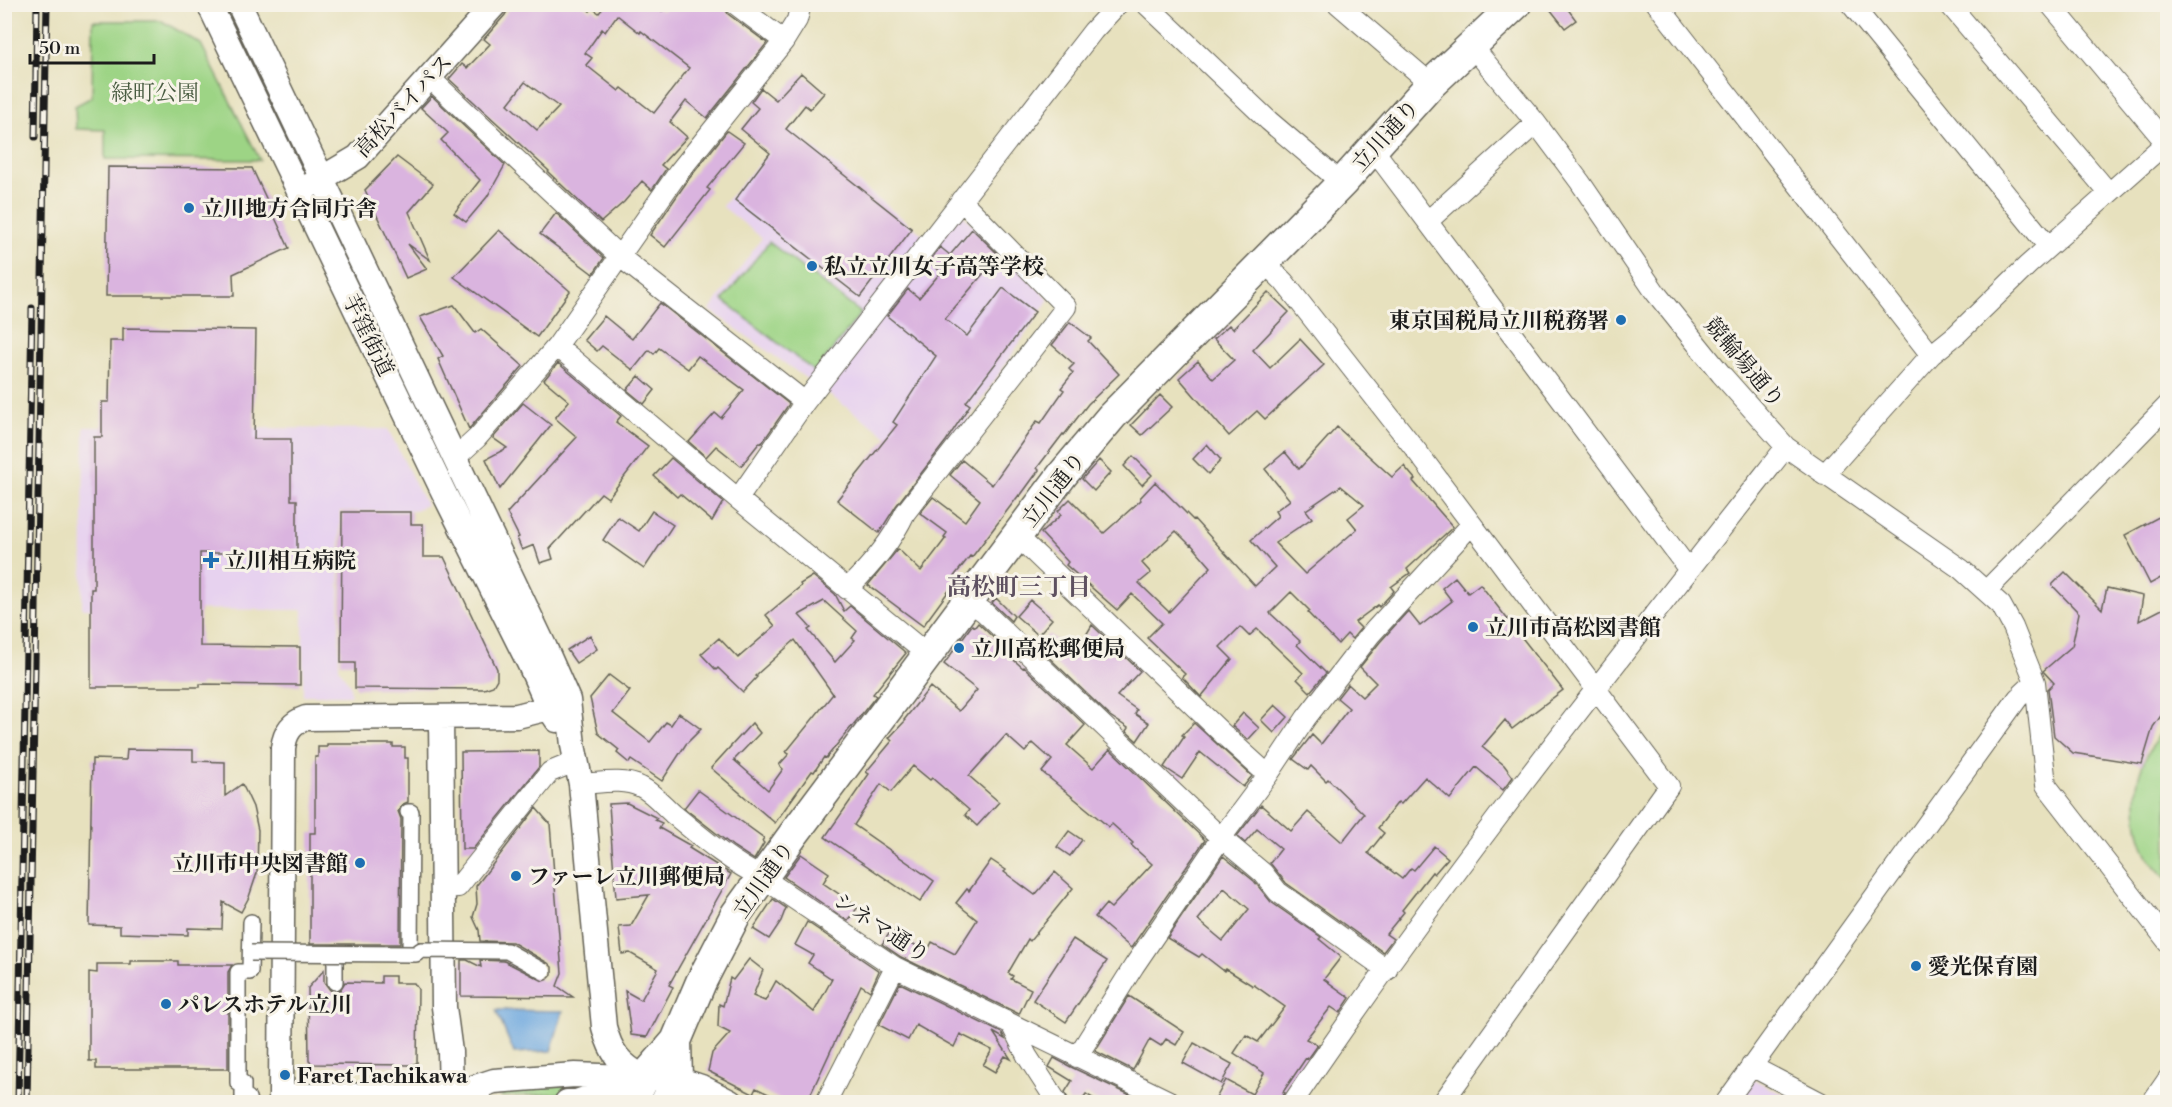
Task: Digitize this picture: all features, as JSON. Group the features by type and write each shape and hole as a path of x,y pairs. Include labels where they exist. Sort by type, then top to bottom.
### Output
{"main road":[{"name":"立川通り","path":"676,1041 701,982 736,914 1063,474 1112,416 1342,183 1431,84 1516,4"},
{"path":"638,1090 676,1041"},
{"path":"672,1091 676,1041"}],"street":[{"name":"芋窪街道","path":"209,4 298,191 538,656"},
{"name":"芋窪街道","path":"239,4 454,459 538,656"},
{"name":"高松バイパス","path":"298,191 358,157 495,4"},
{"path":"735,4 784,41"},
{"path":"454,459 477,438 557,346 678,173 784,41 797,20 801,4"},
{"path":"738,500 805,402 1093,31 1118,4"},
{"path":"1146,4 1269,121 1342,183"},
{"path":"1338,4 1431,84"},
{"path":"1657,4 1931,355"},
{"path":"1851,4 2048,246"},
{"path":"1949,4 2109,193"},
{"path":"1824,475 1931,355 1958,334 2048,246 2167,142 2050,4"},
{"name":"競輪場通り","path":"1472,46 1536,123 1580,182 1655,292 1721,374 1786,447 1961,569 2001,605 2013,627 2035,682 2046,785 2168,942"},
{"path":"429,78 619,256 805,402"},
{"path":"1428,221 1536,123"},
{"path":"1373,149 1689,570"},
{"path":"847,589 861,575 900,524 905,513 1066,307 961,200"},
{"path":"1265,262 1284,282 1669,786 1443,1102"},
{"path":"557,346 738,500 917,646 924,662"},
{"path":"1987,590 2168,405"},
{"path":"1293,1102 1508,802 1786,447"},
{"path":"1077,1057 1134,966 1306,718 1371,634 1471,525"},
{"path":"1017,535 1268,775"},
{"path":"968,601 984,612 1221,838 1263,873 1278,892 1387,970"},
{"path":"538,656 559,704 577,763 604,1027 616,1058 628,1069 638,1090"},
{"path":"1726,1102 2018,699 2035,682"},
{"path":"480,1102 451,1099 281,1099 282,760 284,738 292,726 306,718 517,717 559,704"},
{"path":"441,718 444,1007 450,1052 451,1099"},
{"name":"シネマ通り","path":"443,888 458,887 550,772 577,763 610,782 642,787 745,869 763,878 895,967 1171,1102"},
{"path":"408,812 411,812 411,950"},
{"path":"249,924 250,972 238,972 236,1075 238,1083 243,1083 243,1098 248,1098 249,1102"},
{"path":"251,953 507,951 543,971"},
{"path":"335,953 335,982"},
{"path":"826,1102 895,967"},
{"path":"1011,1024 1027,1056 1057,1102"},
{"path":"1751,1066 1820,1102"},
{"path":"451,1099 494,1081 575,1076 638,1090 672,1091 701,1087 730,1102"},
{"path":"2151,1102 2168,1079"},
{"path":"567,1102 638,1090"}],"shaded area":[{"path":"790,128 933,243 959,211 1049,299 935,470 710,310 762,238 722,206"},
{"name":"立川相互病院","path":"84,427 388,429 426,505 414,511 340,511 339,668 350,685 351,695 303,695 303,610 82,609"},
{"path":"1754,1080 1799,1102 1737,1102"}],"green space":[{"name":"緑町公園","path":"93,21 162,21 201,44 260,160 105,159 105,130 76,129 75,106 92,97"},
{"path":"769,242 861,313 815,372 723,300"},
{"path":"2167,724 2167,878 2155,867 2143,845 2137,820 2136,795 2142,766"},
{"path":"565,1085 566,1093 501,1097 501,1089"}],"water":[{"path":"496,1010 563,1011 551,1051 514,1053"}],"building":[{"path":"511,4 582,4 590,11 592,8 599,13 605,6 604,4 654,5 662,11 667,4 723,4 728,14 767,43 707,118 686,101 670,122 687,137 661,165 666,169 652,190 642,181 624,202 601,222 449,79 462,64 467,68 490,44 484,39 505,15","holes":["617,15 689,68 654,113 622,88 619,91 586,65 592,58 585,53 602,29 605,32","525,82 559,107 537,130 508,104"]},
{"path":"1546,4 1564,4 1576,20 1565,28"},
{"path":"801,73 824,93 810,109 805,105 786,129 912,229 860,297 735,200 770,153 741,129 758,108 751,102 761,88 776,100"},
{"path":"432,96 505,165 487,197 466,222 454,213 480,180 441,140 448,133 421,108"},
{"path":"727,131 744,143 707,188 710,190 665,247 650,235 688,180"},
{"path":"397,157 433,184 409,212 430,260 408,244 427,269 406,278 365,190"},
{"name":"立川地方合同庁舎","path":"108,167 252,168 289,248 233,274 234,296 106,296"},
{"path":"556,213 604,258 593,274 540,234"},
{"path":"972,229 999,255 945,319 967,336 1003,288 1035,312 966,402 970,405 879,533 837,500 897,425 893,422 936,356 887,316 908,289 919,298 941,272 929,262 940,247 950,255"},
{"path":"499,230 570,291 537,337 454,277"},
{"path":"1268,292 1289,312 1253,350 1270,368 1300,339 1324,365 1265,419 1257,411 1229,436 1179,378 1198,361 1213,379 1234,360 1214,339 1229,325 1233,329"},
{"path":"660,303 789,404 762,443 760,442 741,466 716,446 706,457 689,442 715,413 721,418 744,390 698,356 688,369 659,348 654,354 649,350 633,370 602,346 597,351 584,340 604,316 632,339"},
{"path":"454,305 475,333 481,329 523,366 469,429 438,359 443,356 420,317"},
{"path":"1070,322 1091,338 1088,341 1119,374 1088,404 1063,434 1037,468 1039,470 1020,496 952,579 956,581 923,626 868,585 898,549 921,571 946,538 944,537 947,533 920,513 933,497 965,521 980,500 950,475 962,460 992,485 1037,421 1041,423 1064,390 1061,388 1073,373 1069,369 1074,364 1052,345"},
{"path":"123,328 256,330 254,439 291,439 291,500 297,500 297,553 200,553 200,646 300,647 300,685 200,684 200,687 91,687 91,589 94,589 94,437 102,437 102,402 109,402 110,341 123,341"},
{"path":"558,363 621,416 616,422 648,446 608,498 601,493 550,549 553,559 540,563 534,545 522,550 517,538 519,537 507,513 577,437 555,418 569,401 544,380"},
{"path":"639,376 655,390 644,404 627,390"},
{"path":"1160,395 1172,407 1142,435 1131,425"},
{"path":"523,403 551,425 500,489 486,459 507,448 493,438"},
{"path":"1337,427 1392,477 1404,466 1415,479 1413,481 1453,527 1407,569 1410,573 1391,587 1394,591 1379,607 1378,605 1355,622 1361,628 1352,639 1347,634 1338,644 1291,592 1270,613 1300,641 1297,645 1326,673 1310,692 1297,679 1303,673 1257,629 1249,636 1240,627 1220,647 1232,659 1201,697 1182,677 1185,674 1147,638 1162,623 1132,594 1117,610 1066,565 1068,562 1041,533 1061,515 1058,511 1070,499 1104,533 1141,500 1140,498 1155,482 1194,519 1255,586 1275,567 1251,540 1278,516 1275,511 1290,500 1265,469 1285,452 1299,469","holes":["1341,486 1364,505 1348,518 1357,529 1305,574 1275,543 1312,518 1306,510","1176,531 1211,567 1169,612 1139,583 1151,573 1142,563"]},
{"path":"1207,444 1221,460 1208,474 1193,459"},
{"path":"1133,456 1152,475 1142,485 1124,466"},
{"path":"671,458 723,502 712,521 680,494 677,497 654,476"},
{"path":"1099,460 1111,472 1094,491 1082,479"},
{"path":"652,511 673,525 644,569 603,540 618,517 639,531"},
{"path":"342,512 411,512 411,524 423,524 423,557 444,557 497,669 497,679 493,686 484,689 355,688 355,663 341,663"},
{"path":"2168,512 2168,574 2150,584 2125,535"},
{"path":"2065,572 2102,609 2107,588 2143,596 2139,621 2168,606 2168,706 2153,727 2142,764 2073,753 2054,736 2048,689 2054,683 2043,671 2072,646 2079,613 2052,585"},
{"path":"813,576 835,594 844,611 850,606 906,653 873,694 876,696 826,758 824,757 814,772 812,771 775,823 711,768 752,723 760,733 734,760 768,790 783,769 779,765 789,754 786,752 833,694 795,640 755,676 757,677 743,692 718,668 716,670 701,654 719,638 738,658 775,626 766,615 801,586 800,584","holes":["824,601 857,631 852,638 855,640 835,662 808,630 811,628 799,615"]},
{"path":"1455,577 1468,593 1480,584 1563,690 1512,729 1505,720 1482,747 1504,765 1513,777 1503,790 1476,767 1450,799 1425,777 1401,804 1398,802 1378,828 1384,833 1368,853 1402,879 1411,868 1414,870 1434,846 1448,858 1434,874 1432,872 1402,910 1404,912 1386,934 1393,939 1383,952 1286,883 1270,863 1281,849 1257,829 1245,843 1237,836 1261,805 1291,831 1308,812 1342,842 1364,814 1328,779 1326,781 1311,766 1308,770 1293,759 1312,735 1321,744 1349,708 1337,698 1348,684 1362,697 1376,683 1360,667 1408,611 1420,626 1452,601 1442,588"},
{"path":"996,598 1014,616 1011,621 992,603"},
{"path":"1030,600 1052,619 1038,635 1016,616"},
{"path":"978,623 997,641 995,642 1000,645 999,647 1024,667 1085,725 1067,745 1093,768 1110,749 1205,840 1131,948 1095,917 1106,904 1111,908 1152,864 1112,824 1109,827 1042,772 1052,760 1033,743 1025,752 1006,735 969,776 999,802 977,826 965,815 969,810 932,778 930,780 913,766 891,792 881,784 854,825 934,881 920,902 825,837 869,774 866,772 892,741 889,738 905,721 930,687 959,711 977,690 944,664 972,625 975,627"},
{"path":"1092,625 1140,671 1117,696 1137,710 1135,714 1149,723 1137,741 1126,731 1128,728 1110,716 1038,647 1048,634 1075,654"},
{"path":"590,635 597,649 576,663 567,650"},
{"path":"609,675 630,691 613,713 650,742 666,722 671,725 679,713 701,729 686,744 662,781 631,760 629,763 617,753 619,750 598,733 590,698"},
{"path":"1275,705 1288,717 1274,733 1261,720"},
{"path":"1243,713 1259,728 1248,740 1232,726"},
{"path":"1194,723 1252,776 1243,787 1200,752 1182,779 1164,767 1184,737 1182,735"},
{"path":"327,744 393,744 393,747 405,747 405,758 408,758 408,802 403,804 398,811 401,819 400,944 310,944 310,833 315,833 315,757 318,757 318,747 327,747"},
{"path":"127,749 193,750 193,761 225,762 225,796 242,784 253,807 258,830 257,873 241,912 223,902 222,929 188,928 188,935 120,933 120,926 89,925 92,759 126,760"},
{"path":"539,751 539,767 473,849 462,849 461,752"},
{"path":"698,790 764,838 762,841 764,843 754,860 684,808"},
{"path":"627,803 657,818 655,820 662,823 659,828 691,846 689,848 731,874 669,985 673,987 647,1037 631,1035 625,991 641,1000 658,969 630,953 622,954 619,927 631,926 649,895 616,898 609,804"},
{"path":"536,808 550,824 562,973 557,986 573,997 461,996 461,960 467,960 481,967 480,960 504,961 543,981 552,975 552,967 548,963 512,942 480,941 479,930 473,917 477,904 476,886"},
{"path":"1069,831 1082,840 1070,856 1057,847"},
{"path":"801,854 829,873 823,883 858,907 848,921 784,877"},
{"path":"1223,856 1254,881 1271,902 1321,937 1319,939 1341,957 1324,979 1350,998 1340,1013 1331,1007 1306,1039 1318,1045 1308,1059 1306,1058 1283,1092 1285,1093 1279,1102 1214,1102 1226,1080 1252,1094 1264,1073 1234,1053 1246,1035 1258,1042 1285,1007 1254,985 1226,969 1224,971 1202,954 1199,957 1167,938","holes":["1224,888 1249,909 1223,941 1198,920"]},
{"path":"991,860 1035,895 1055,872 1073,888 1030,941 1028,939 1008,973 1013,976 1011,979 1031,989 1019,1014 901,957 882,944 891,931 927,952 932,942 955,954 977,920 956,903 967,889 969,891"},
{"path":"773,899 786,908 781,921 769,939 753,929"},
{"path":"807,922 879,971 870,991 861,985 807,1102 785,1102 756,1088 753,1094 708,1071 712,1053 730,1033 718,1027 719,1004 723,1006 730,978 733,980 749,959 763,970 753,996 765,1001 776,981 814,1012 832,979 808,963 813,955 795,945"},
{"path":"1073,939 1107,961 1066,1022 1033,1000"},
{"name":"パレスホテル立川","path":"131,961 178,961 178,965 232,965 228,972 228,1069 96,1069 96,1061 89,1061 89,972 97,973 97,964 131,964"},
{"path":"324,970 324,982 334,992 340,990 345,982 381,983 381,976 395,976 395,983 414,983 418,989 417,1063 410,1065 313,1064 309,1061 308,988"},
{"path":"900,983 1002,1033 1005,1039 993,1032 1011,1059 1005,1056 995,1072 983,1065 992,1050 960,1034 954,1047 916,1025 908,1040 879,1025"},
{"path":"1129,996 1184,1032 1176,1045 1166,1039 1161,1046 1150,1039 1133,1070 1095,1051"},
{"path":"1194,1043 1232,1064 1221,1084 1183,1063"},
{"path":"1054,1058 1145,1102 1099,1102 1086,1094 1080,1102 1069,1102 1065,1092 1072,1081 1049,1067"}],"railway":[{"path":"35,137 37,4"},
{"path":"27,1102 47,4"},
{"path":"18,1102 32,308"}],"place":[{"name":"立川地方合同庁舎","path":"189,208"},
{"name":"私立立川女子高等学校","path":"812,266"},
{"name":"東京国税局立川税務署","path":"1621,320"},
{"name":"立川相互病院","path":"211,560"},
{"name":"立川市高松図書館","path":"1473,627"},
{"name":"立川高松郵便局","path":"959,648"},
{"name":"立川市中央図書館","path":"360,863"},
{"name":"ファーレ立川郵便局","path":"516,876"},
{"name":"愛光保育園","path":"1916,966"},
{"name":"パレスホテル立川","path":"166,1004"},
{"name":"Faret Tachikawa","path":"285,1075"}],"district":[{"name":"高松町三丁目","path":"1019,587"}]}
